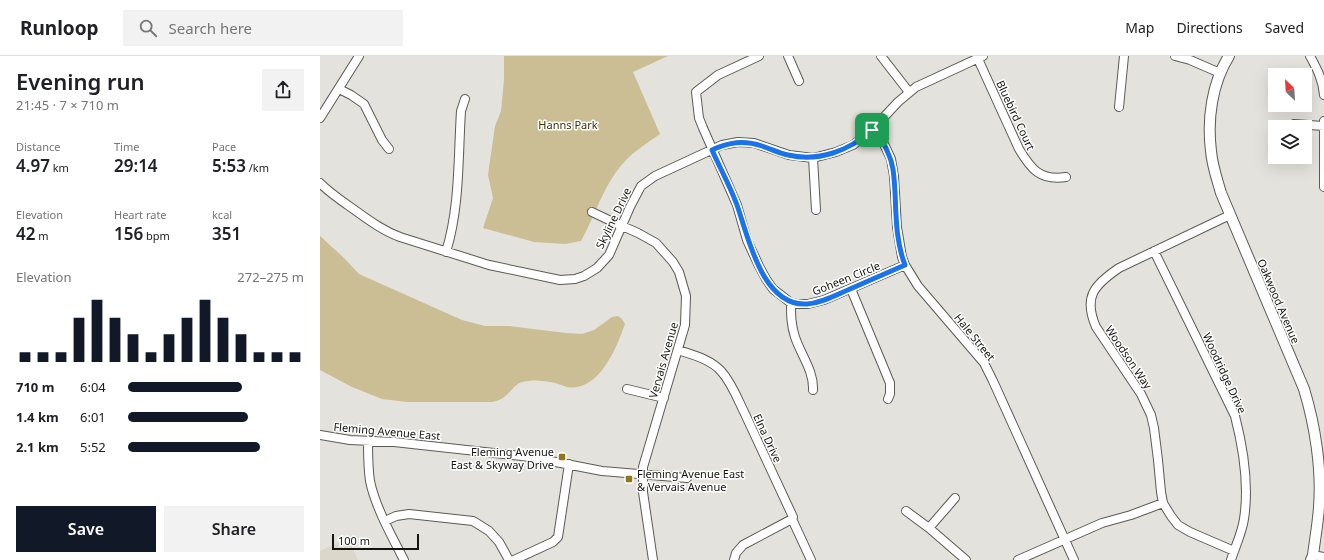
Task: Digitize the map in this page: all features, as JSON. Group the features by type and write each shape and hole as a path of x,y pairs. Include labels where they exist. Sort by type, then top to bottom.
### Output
{"main road":[{"name":"Oakwood Avenue","path":"1229,56 1220,72 1214,94 1210,116 1209,134 1211,152 1216,175 1230,215 1304,389 1310,408 1322,485 1312,558"}],"street":[{"path":"320,118 359,56"},
{"path":"759,56 718,75 696,92 699,118 737,205 748,240 766,279 774,289 791,303 792,325 813,381 813,390"},
{"path":"788,56 800,81"},
{"path":"881,56 909,92"},
{"path":"1120,107 1124,56"},
{"path":"1175,56 1190,60 1220,72"},
{"path":"1310,56 1324,85 1324,95"},
{"name":"Skyline Drive","path":"320,183 327,190 386,232 489,265 560,280 575,279 591,272 603,262 612,249 634,197 648,180 655,176 712,150 732,143 745,142 763,146 789,155 813,158 845,149 860,140 872,130 909,92 916,87 980,57"},
{"name":"Bluebird Court","path":"980,57 1025,160 1036,172 1045,177 1066,177"},
{"path":"339,89 364,104 382,140 389,149"},
{"path":"446,252 453,225 458,176 461,111 465,100"},
{"path":"1324,120 1324,187"},
{"path":"1312,125 1324,126"},
{"name":"Hale Street","path":"872,130 883,142 891,159 894,176 897,227 902,257 905,265 918,286 984,363 1074,560"},
{"path":"813,158 816,210"},
{"name":"Vervais Avenue","path":"592,212 656,243 673,262 679,272 686,296 685,325 642,474 643,492 653,560"},
{"name":"Woodson Way","path":"1230,215 1119,268 1098,286 1091,298 1090,307 1091,315 1096,327 1141,394 1151,415 1155,435 1163,503 1178,525 1190,532 1234,551"},
{"name":"Woodridge Drive","path":"1154,251 1235,416 1241,444 1246,497 1244,521 1231,560"},
{"name":"Goheen Circle","path":"791,303 808,304 824,300 905,265"},
{"path":"851,289 890,383 890,394 888,399"},
{"name":"Elna Drive","path":"678,350 710,362 728,379 812,560"},
{"path":"627,389 664,398"},
{"name":"Fleming Avenue East","path":"320,435 350,440 394,442 530,457 602,471 687,478"},
{"path":"368,441 370,482 377,504 404,560"},
{"path":"514,560 540,550 553,542 558,536 569,464"},
{"path":"929,528 955,498"},
{"path":"1018,560 1102,523 1131,515 1163,503"},
{"path":"906,511 929,528 966,560"},
{"path":"385,521 396,516 409,514 473,521 489,530 499,542 509,560"},
{"path":"734,560 736,553 743,545 792,519"},
{"path":"1312,558 1324,557"}],"shaded area":[{"path":"348,538 358,560 320,560 320,551"}],"green space":[{"name":"Hanns Park","path":"504,56 668,56 633,72 660,134 634,153 618,169 606,189 581,241 565,244 534,242 483,228 493,198 488,175 495,126 501,111 504,80"},
{"path":"320,236 359,274 462,320 485,326 509,326 582,334 594,330 612,317 618,316 625,324 617,345 605,367 588,383 578,387 567,387 542,381 523,382 517,385 503,398 492,402 407,402 382,399 352,387 320,370"}],"place":[{"name":"Fleming Avenue East & Skyway Drive","path":"562,457"},
{"name":"Fleming Avenue East & Vervais Avenue","path":"629,479"}],"route":[{"path":"872,130 883,142 891,159 894,176 897,227 902,257 905,265 824,300 808,304 791,303 774,289 766,279 759,266 748,240 737,205 712,150 722,145 745,142 754,143 789,155 813,158 845,149 853,145 872,130"}]}
